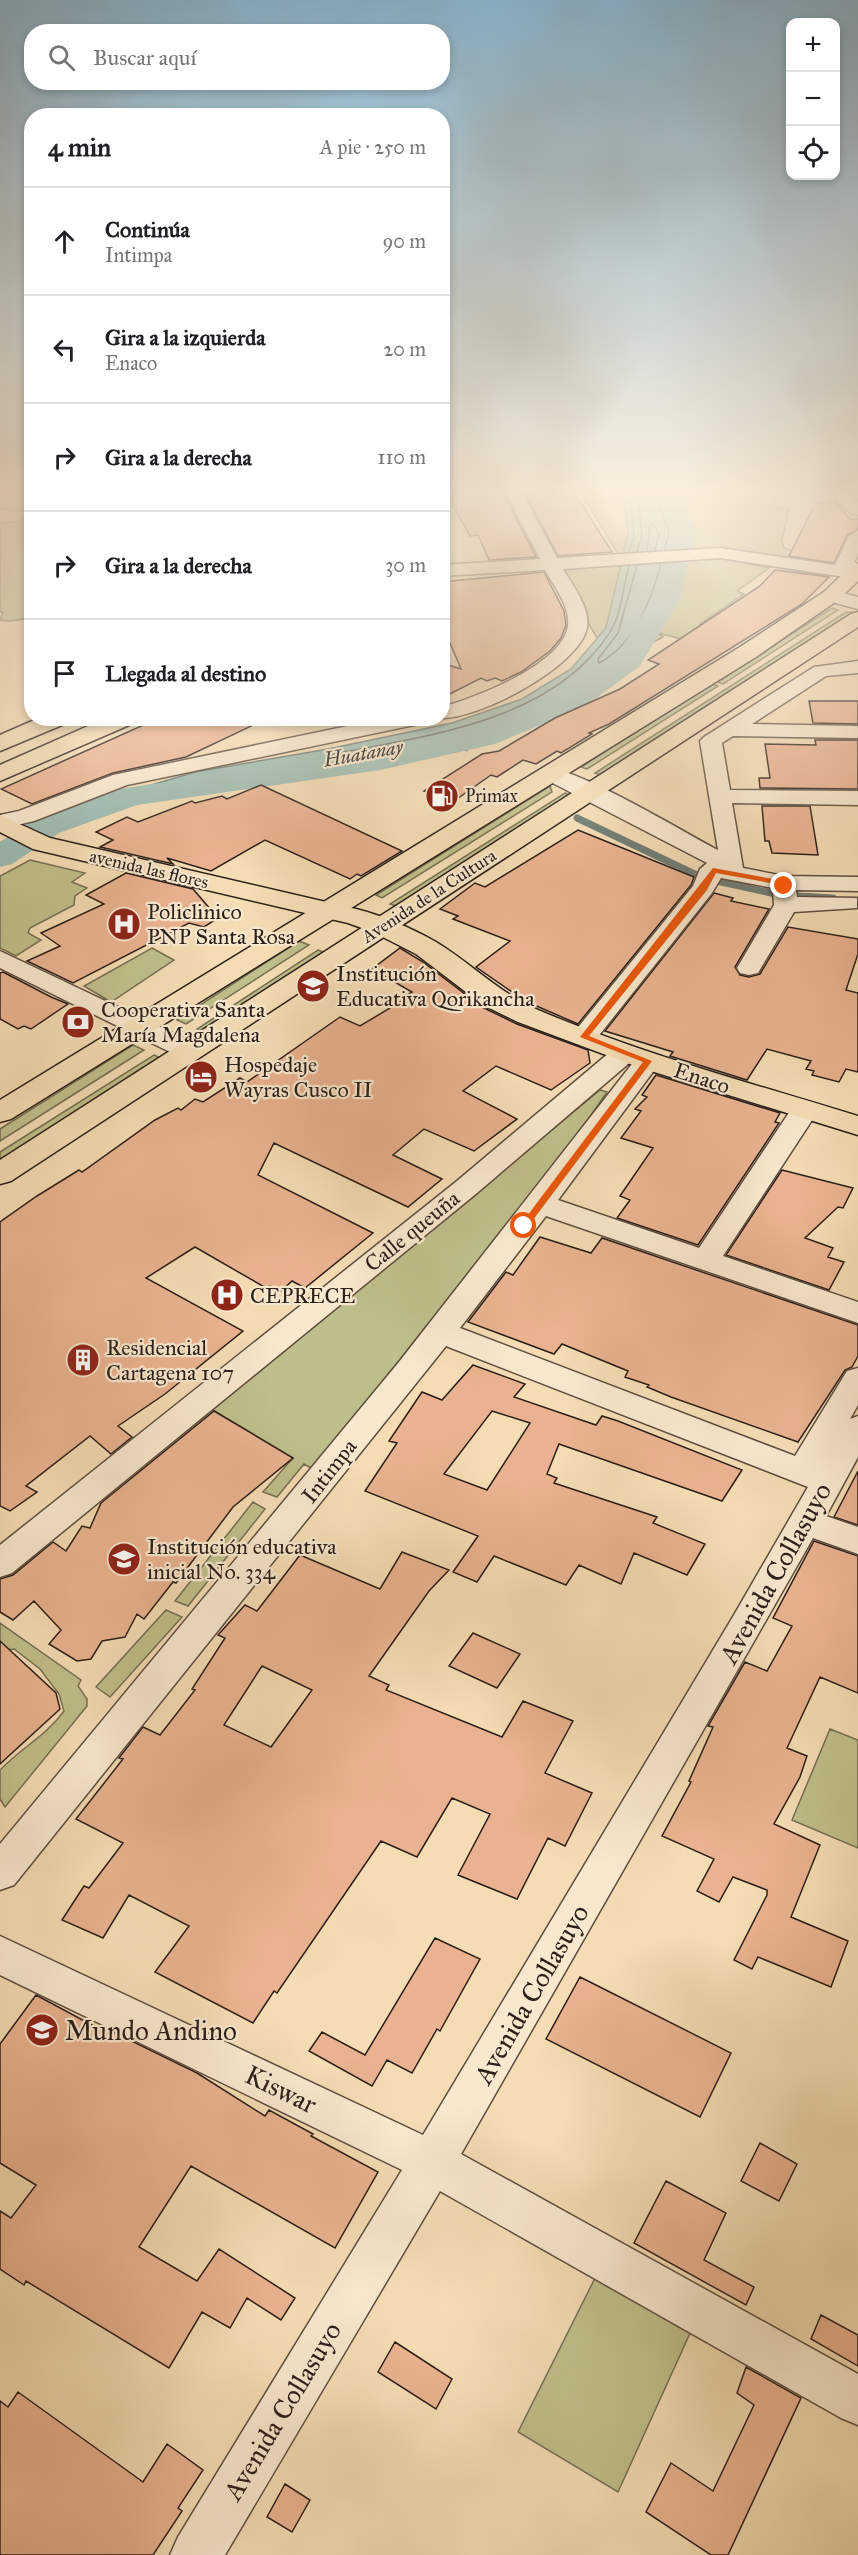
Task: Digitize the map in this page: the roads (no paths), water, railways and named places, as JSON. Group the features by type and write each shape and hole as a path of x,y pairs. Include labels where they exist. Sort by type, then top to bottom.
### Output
{"main road":[{"name":"Avenida de la Cultura","path":"0,1113 325,910 738,658 813,607"},
{"name":"Avenida de la Cultura","path":"0,1174 858,618"},
{"path":"0,731 24,720"},
{"path":"0,744 40,726"},
{"path":"0,760 77,726"},
{"path":"0,774 108,726"},
{"name":"avenida las flores","path":"1,822 42,844 325,910"},
{"name":"Enaco","path":"325,910 382,926 426,948 493,999 584,1037 637,1057 858,1126"}],"street":[{"path":"450,711 471,706 504,693 533,675 570,642 578,628 575,607"},
{"path":"584,1037 715,874 719,796 711,741 821,671 858,667"},
{"path":"1,822 26,816 121,780 381,726"},
{"path":"727,730 858,732"},
{"path":"551,773 582,796 715,874 785,895 858,903"},
{"path":"719,796 858,798"},
{"path":"715,874 858,869"},
{"path":"785,895 858,884"},
{"path":"749,968 785,895"},
{"path":"4,964 139,1025 189,1051"},
{"name":"Intimpa","path":"0,1873 246,1575 438,1332 542,1205 637,1057"},
{"name":"Calle queuña","path":"0,1564 467,1187 637,1057"},
{"path":"706,1260 804,1111"},
{"path":"542,1205 858,1313"},
{"path":"438,1332 814,1476 858,1379"},
{"name":"Avenida Collasuyo","path":"196,2555 432,2162 747,1625 804,1521 814,1476 857,1432"},
{"path":"804,1521 858,1541"},
{"name":"Kiswar","path":"0,1955 432,2162 858,2401"}],"water":[{"name":"Huatanay","path":"611,607 661,607 629,660 573,700 495,735 380,760 131,796 47,826 0,857 0,843 57,813 195,772 328,749 438,726 450,726 450,723 522,699 571,669 606,628"}],"waterway":[{"name":"Huatanay","path":"0,857 47,826 131,796 380,760 495,735 573,700 629,660 661,607"},
{"path":"449,739 466,749"},
{"path":"577,818 703,878 780,895 833,898"}],"place":[{"name":"Primax","path":"442,796"},
{"name":"Policlinico PNP Santa Rosa","path":"124,924"},
{"name":"Institución Educativa Qorikancha","path":"313,986"},
{"name":"Cooperativa Santa María Magdalena","path":"78,1022"},
{"name":"Hospedaje Wayras Cusco II","path":"201,1077"},
{"name":"CEPRECE","path":"227,1295"},
{"name":"Residencial Cartagena 107","path":"83,1360"},
{"name":"Institución educativa inicial No. 334","path":"124,1559"},
{"name":"Mundo Andino","path":"42,2030"}]}
